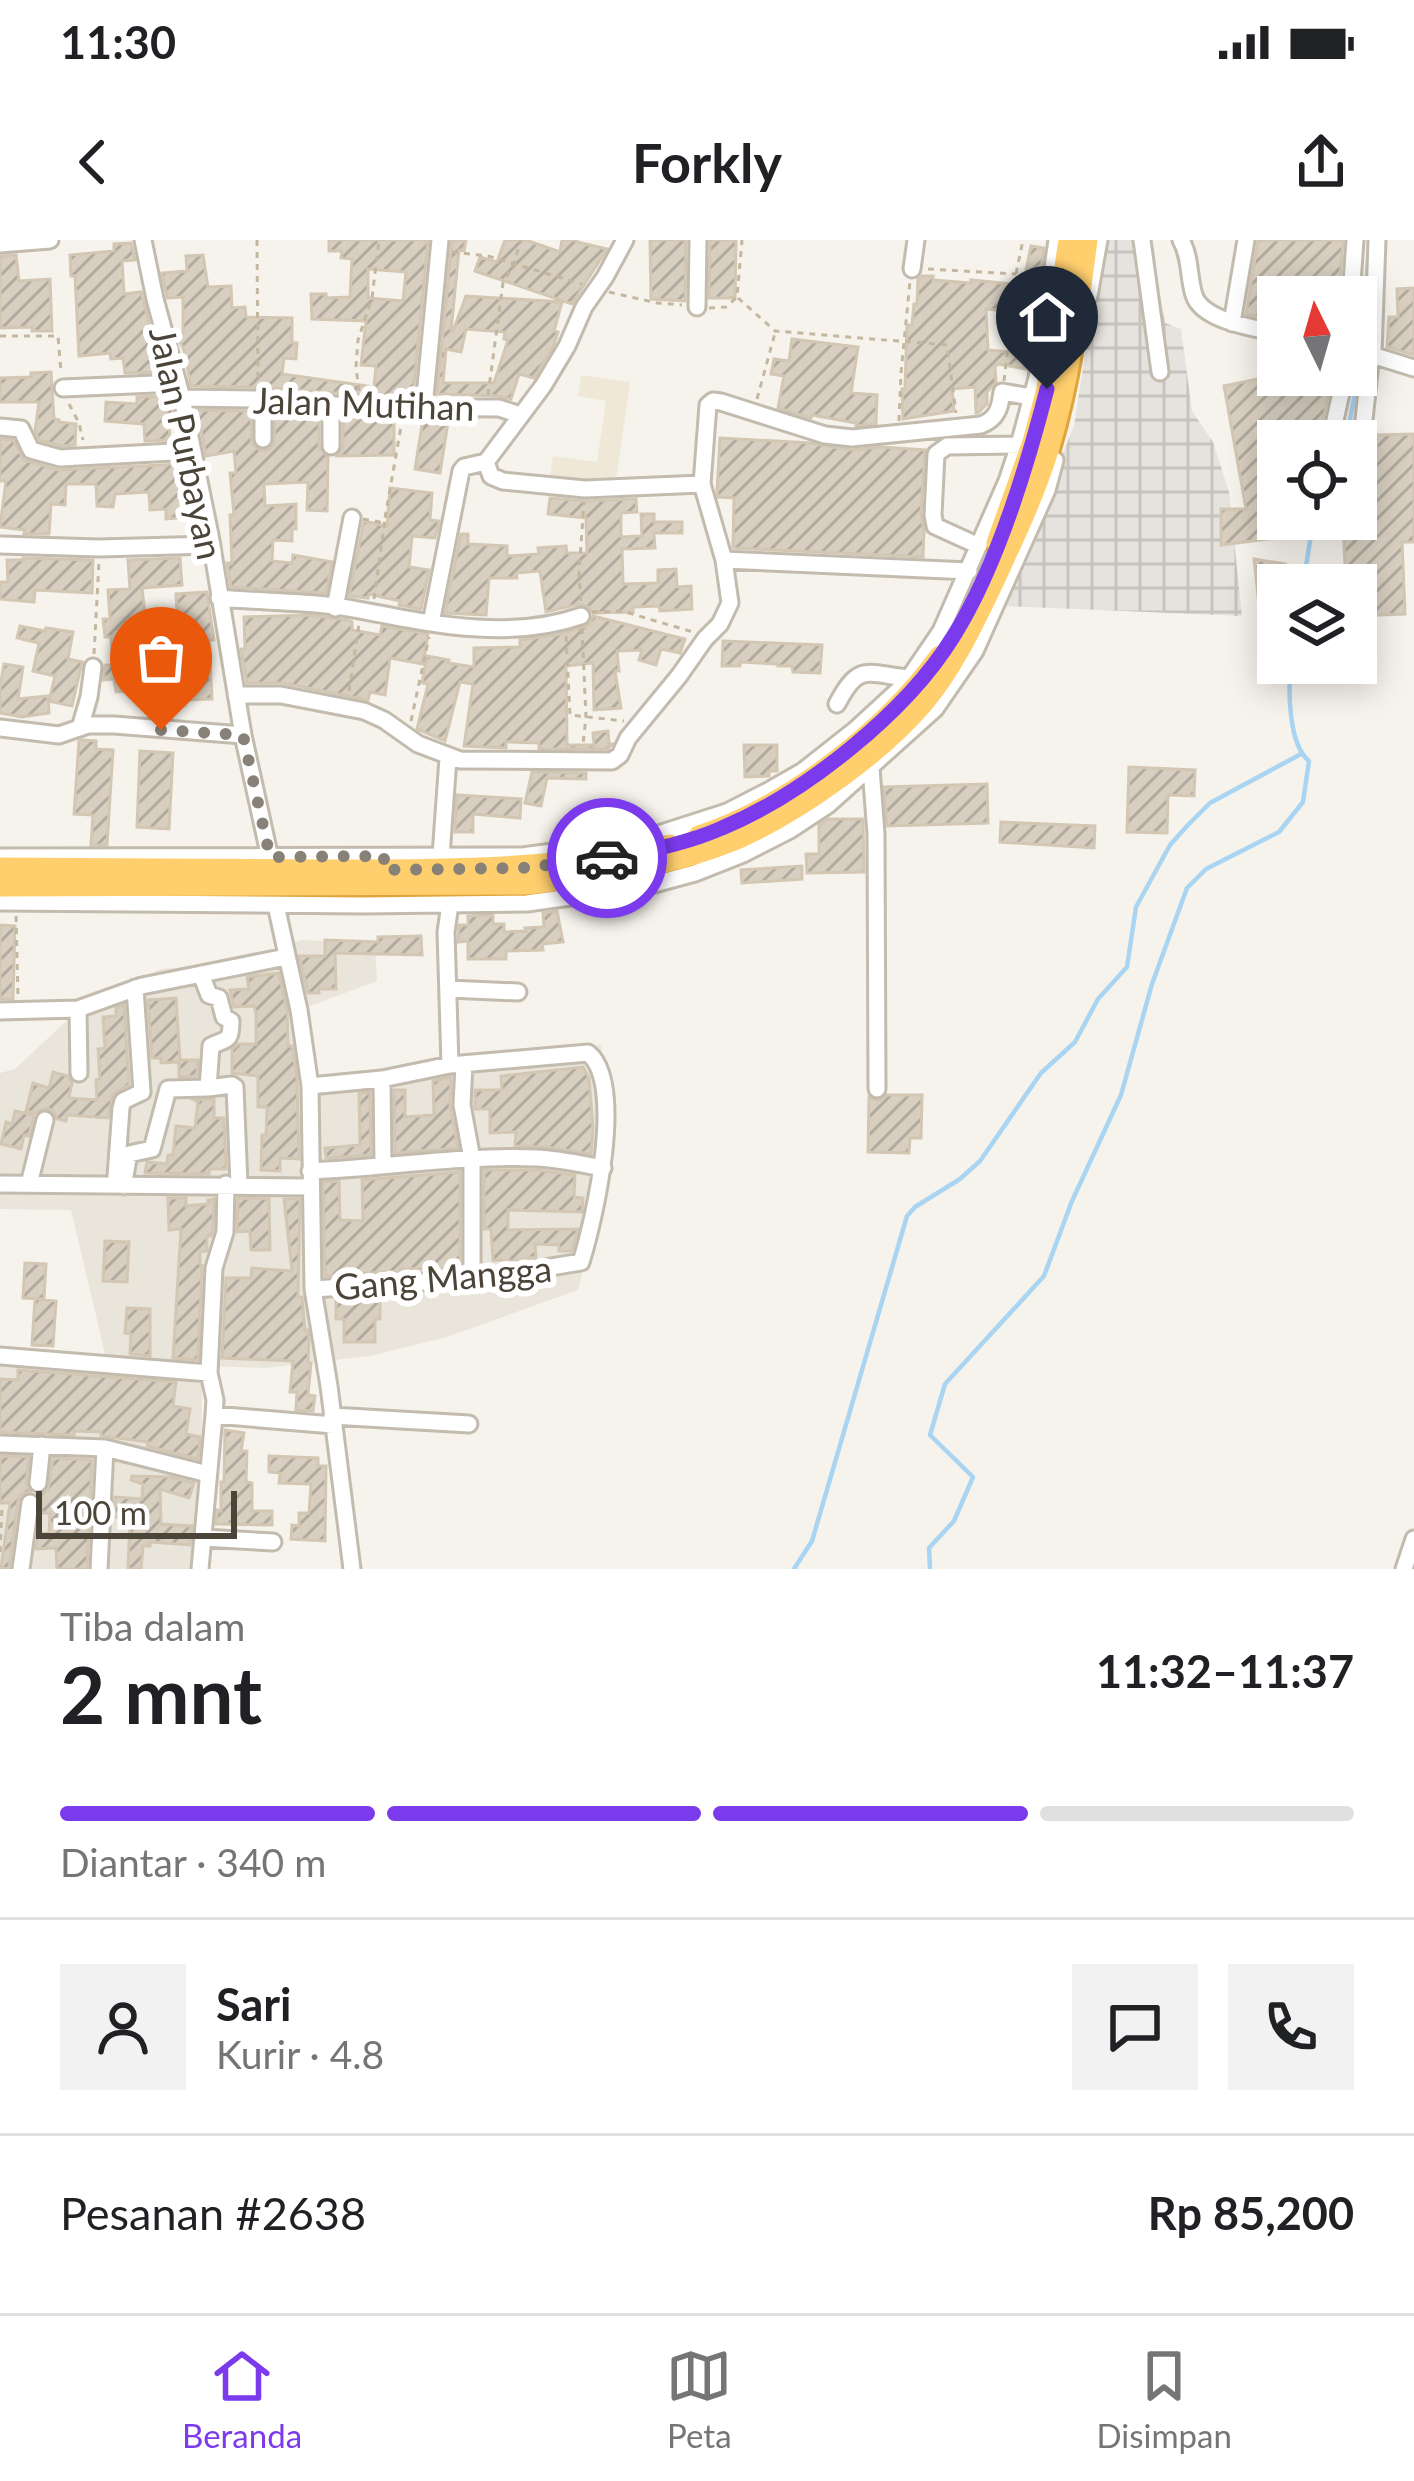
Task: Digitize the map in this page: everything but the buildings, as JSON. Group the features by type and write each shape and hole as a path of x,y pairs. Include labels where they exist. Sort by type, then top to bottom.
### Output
{"highway":[{"path":"0,868 384,863 522,868 628,855 679,843 724,828 808,782 860,740 931,668 954,637 985,574 1047,389 1069,240"},
{"path":"5,896 363,895 527,884 593,876 689,855 781,818 872,751 924,702 964,645 1033,494 1063,393 1087,240"}],"street":[{"path":"0,244 50,240"},
{"name":"Jalan Purbayan","path":"143,240 150,300 180,390 193,451 243,735 270,857"},
{"path":"520,415 567,346 584,307 625,240"},
{"path":"697,307 698,240"},
{"path":"912,269 916,240"},
{"path":"0,856 192,864 270,857 384,863 440,856 522,856 637,841 727,812 803,771 909,678 941,631 1019,445 1057,240"},
{"path":"105,894 276,905 363,895 450,904 527,903 596,895 695,873 790,830 828,805 934,709 975,651 1047,490 1099,240"},
{"path":"1142,240 1160,372"},
{"path":"1181,240 1199,306 1232,323 1257,328"},
{"path":"1232,323 1246,240"},
{"path":"1353,276 1354,240"},
{"path":"1374,276 1377,240"},
{"path":"424,407 439,245"},
{"path":"1377,356 1414,368"},
{"name":"Jalan Mutihan","path":"63,388 180,390 358,407 499,408 520,415 486,462 461,471 431,623"},
{"path":"236,694 281,695 346,707 384,720 448,758 579,763 618,758 628,738 720,624 730,603 724,560 702,484 707,405 713,400 825,435 852,438 991,421 1002,392 1031,398"},
{"path":"261,399 263,439"},
{"path":"331,405 331,446"},
{"path":"0,428 21,429 32,450 60,458 193,451"},
{"path":"979,546 935,526 936,454 947,446 1019,445"},
{"path":"486,462 491,476 503,481 585,489 702,484"},
{"path":"335,608 352,518"},
{"path":"0,544 212,545"},
{"path":"724,560 969,571"},
{"path":"219,598 508,631 581,616"},
{"path":"80,728 93,667"},
{"path":"837,704 850,679 860,674 909,678"},
{"path":"0,728 67,734 114,725 243,735"},
{"path":"440,856 448,758"},
{"path":"871,768 876,834 877,1088"},
{"path":"450,904 448,989 472,1159 472,1280"},
{"path":"276,905 310,1086 313,1289 352,1569"},
{"path":"0,1011 79,1009 135,988 286,957"},
{"path":"201,974 209,995 219,998 224,1017 232,1023 229,1040 212,1044 209,1051 208,1088"},
{"path":"120,1186 121,1108 123,1101 142,1092 135,988"},
{"path":"448,989 518,992"},
{"path":"79,1009 79,1072"},
{"path":"0,1184 233,1185 310,1179 383,1165 472,1159 542,1158 603,1168 606,1108 599,1068 588,1053 310,1086"},
{"path":"382,1079 383,1165"},
{"path":"120,1186 129,1154 152,1149 168,1089 236,1087 233,1185 214,1268 209,1373 215,1400 200,1569"},
{"path":"29,1184 45,1120"},
{"name":"Gang Mangga","path":"313,1289 472,1280 574,1265 582,1260 603,1168"},
{"path":"0,1356 209,1373"},
{"path":"214,1415 469,1424"},
{"path":"0,1444 105,1448 208,1474"},
{"path":"38,1483 42,1445"},
{"path":"98,1569 105,1448"},
{"path":"21,1569 30,1503"},
{"path":"203,1538 273,1543"},
{"path":"1404,1569 1414,1539"}],"path":[{"path":"257,240 261,399"},
{"path":"358,407 356,354 372,298 379,240"},
{"path":"486,408 502,290 521,240"},
{"path":"1002,392 1023,240"},
{"path":"439,245 596,288"},
{"path":"901,435 903,343 912,269 1016,274"},
{"path":"737,297 775,331 947,345 958,427"},
{"path":"754,412 775,331"},
{"path":"0,336 58,336 63,388 80,423 87,457"},
{"path":"346,707 404,407"},
{"path":"352,518 380,522 386,518"},
{"path":"93,667 99,548"},
{"path":"581,616 622,611 688,628 705,639"},
{"path":"564,622 570,716 641,723"},
{"path":"384,720 413,720 431,623"},
{"path":"579,763 586,717"},
{"path":"5,896 18,1011"},
{"path":"0,1552 2,1507"}],"shaded area":[{"path":"1103,240 1138,240 1153,256 1165,323 1181,329 1192,411 1213,442 1229,492 1242,616 1001,606 1074,426"},
{"path":"581,375 630,382 615,487 550,477 553,456 597,462 606,401 578,396"},
{"path":"302,940 375,943 377,981 294,1012 304,1081 601,1045 611,1155 578,1290 447,1337 370,1356 265,1368 107,1362 71,1210 0,1209 0,1073 15,1069 91,998 161,969 236,963"},
{"path":"54,1364 202,1377 201,1569 0,1569 0,1366"}],"waterway":[{"path":"1350,420 1369,252"},
{"path":"1306,564 1310,540"},
{"path":"930,1569 929,1548 954,1521 973,1477 930,1435 945,1384 1044,1276 1121,1095 1152,984 1187,888 1206,869 1279,832 1303,802 1309,761 1293,729 1290,684"},
{"path":"794,1569 812,1541 907,1216 980,1161 1041,1073 1075,1042 1098,999 1127,967 1136,907 1170,845 1210,803 1301,754"}],"way so far":[{"path":"161,730 243,735 270,857 384,856 384,870 522,868 607,858"}],"route":[{"path":"607,858 679,843 724,828 770,804 808,782 910,692 954,637 985,574 1047,389"}]}
